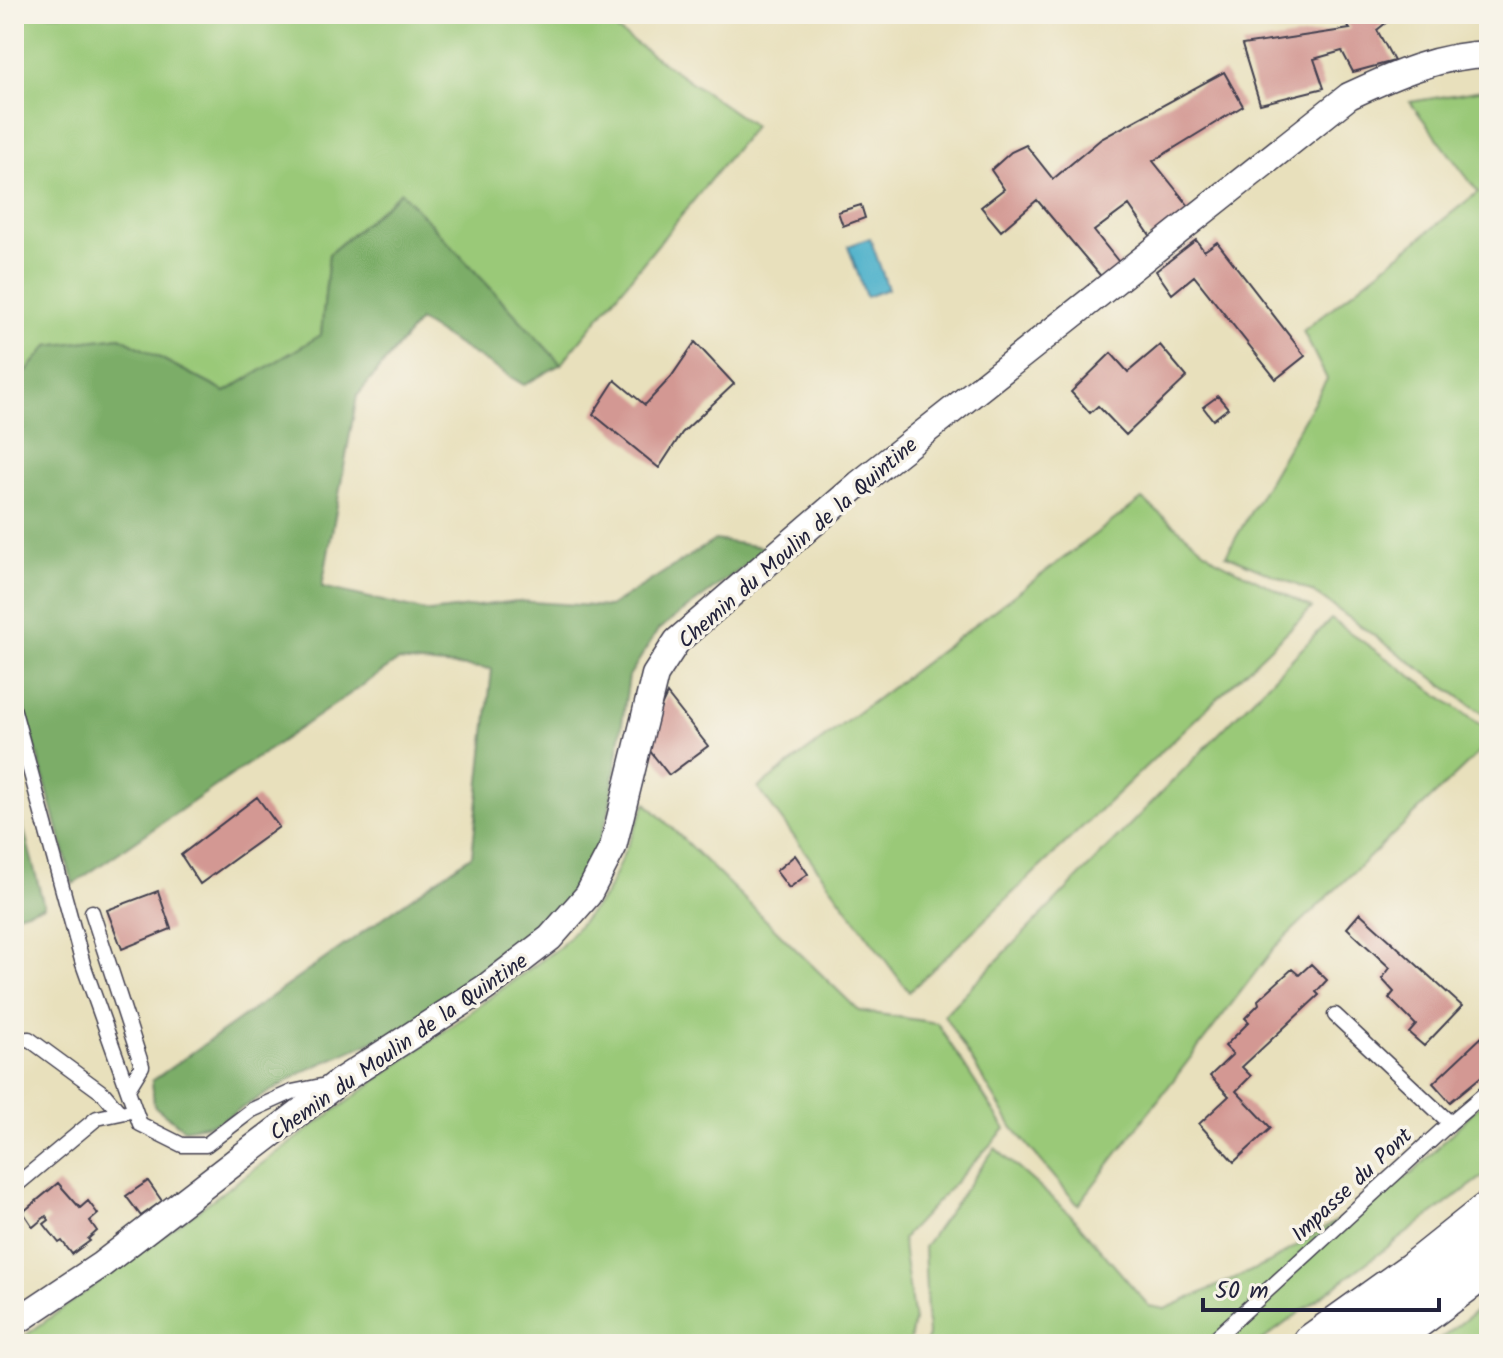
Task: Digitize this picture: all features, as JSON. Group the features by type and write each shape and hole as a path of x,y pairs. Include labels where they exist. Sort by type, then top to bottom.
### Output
{"main road":[{"path":"1314,1344 1415,1272 1489,1213"},
{"path":"1380,1344 1489,1263"}],"street":[{"name":"Chemin du Moulin de la Quintine","path":"14,1323 101,1265 339,1082 496,979 550,938 588,895 613,847 655,675 677,641 859,484 1349,96 1403,71 1462,55 1489,54"}],"lane":[{"path":"14,711 83,964 140,1124 182,1145 206,1145 252,1110 292,1092 339,1082"},
{"path":"92,912 142,1066 128,1089"},
{"path":"1335,1015 1450,1123"},
{"path":"14,1040 29,1039 104,1094 120,1113"},
{"name":"Impasse du Pont","path":"1209,1344 1489,1090"},
{"path":"14,1187 97,1118 135,1110"}],"green space":[{"path":"14,14 594,14 754,126 561,364 401,192 329,254 321,335 225,392 120,337 48,346 14,386"},
{"path":"1489,89 1489,718 1313,592 1226,555 1327,379 1303,331 1478,192 1410,102"},
{"path":"401,192 561,364 524,385 419,321 357,396 322,587 430,612 517,601 609,607 715,540 769,548 658,630 629,676 609,812 592,862 571,900 476,979 408,1026 309,1069 216,1123 184,1129 154,1106 152,1081 472,855 492,669 398,661 73,884 14,670 14,386 48,346 120,337 225,392 321,335 329,254"},
{"path":"1142,499 1215,559 1312,608 909,992 758,788"},
{"path":"1331,619 1489,731 1489,743 1275,947 1078,1205 1013,1128 944,1015"},
{"path":"14,792 44,906 14,915"},
{"path":"646,803 859,1011 937,1023 1005,1129 902,1239 914,1321 909,1344 14,1344 561,946 606,894"},
{"path":"1489,1095 1489,1172 1257,1344 925,1344 928,1335 924,1247 995,1148 1070,1214 1149,1306 1165,1309 1269,1263 1414,1172"},
{"path":"1489,1301 1489,1344 1434,1344"}],"water":[{"path":"870,238 888,289 866,297 848,246"}],"building":[{"path":"1339,14 1397,14 1377,30 1394,61 1353,72 1342,51 1314,59 1324,88 1260,104 1242,45 1350,29"},
{"path":"1224,72 1243,106 1153,161 1193,211 1154,241 1129,205 1094,231 1122,266 1104,280 1037,200 1001,231 981,207 1004,189 991,170 1011,152 1026,145 1053,179 1101,139"},
{"path":"861,205 865,218 843,226 838,212"},
{"path":"1196,240 1204,251 1217,242 1305,356 1276,379 1194,276 1172,294 1156,271"},
{"path":"695,342 734,384 682,433 659,468 593,414 615,380 645,405 671,377"},
{"path":"1160,345 1187,377 1126,435 1098,406 1090,413 1071,392 1111,353 1128,372"},
{"path":"1218,396 1228,408 1213,420 1203,407"},
{"path":"667,694 708,746 669,775 646,746"},
{"path":"257,797 279,827 200,884 181,855"},
{"path":"795,855 808,874 789,888 776,871"},
{"path":"158,891 171,929 122,949 107,910"},
{"path":"1360,913 1462,1006 1424,1046 1409,1033 1416,1025 1389,998 1394,992 1382,979 1390,968 1347,928"},
{"path":"1311,964 1327,980 1316,992 1319,995 1242,1067 1251,1076 1236,1091 1271,1128 1234,1162 1199,1124 1229,1096 1210,1076 1233,1054 1225,1046 1249,1022 1245,1018 1259,1004 1258,1000 1292,969 1299,975"},
{"path":"1489,1030 1489,1070 1450,1102 1433,1083"},
{"path":"148,1181 162,1201 141,1216 126,1196"},
{"path":"58,1183 80,1208 88,1201 98,1214 90,1221 97,1231 88,1239 90,1241 72,1254 44,1224 49,1220 46,1216 33,1227 23,1212"}]}
